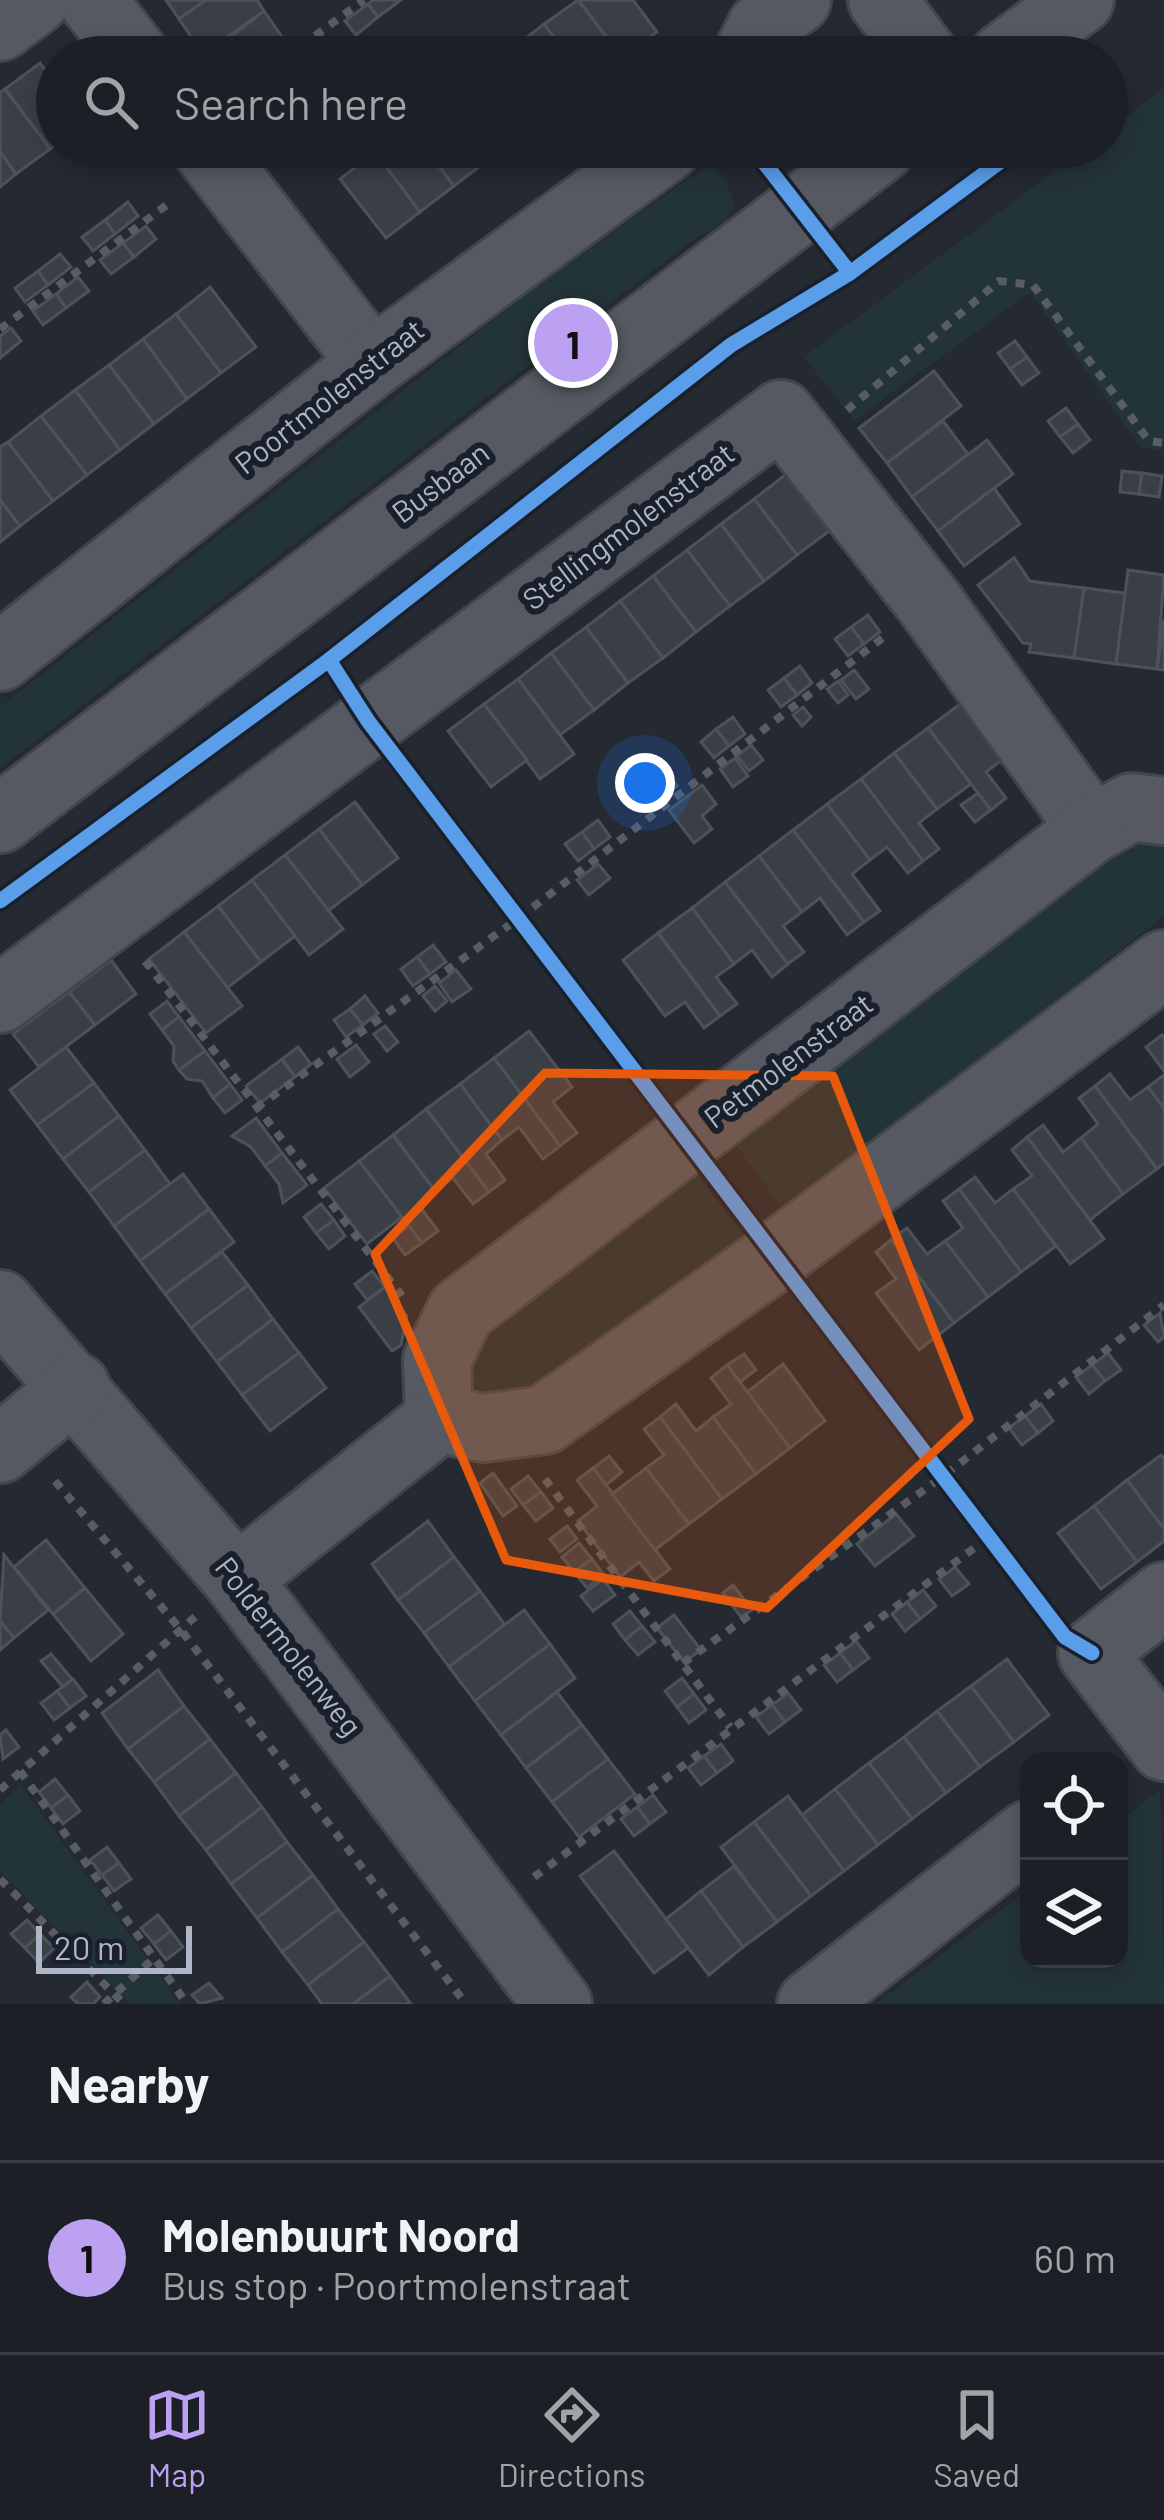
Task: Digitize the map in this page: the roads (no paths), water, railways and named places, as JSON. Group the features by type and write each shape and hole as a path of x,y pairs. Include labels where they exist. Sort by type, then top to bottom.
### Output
{"street":[{"path":"0,27 36,0"},
{"path":"92,0 120,36"},
{"path":"882,0 909,36"},
{"path":"1031,36 1080,0"},
{"path":"221,168 372,363"},
{"name":"Poortmolenstraat","path":"0,657 372,363 639,168"},
{"name":"Busbaan","path":"0,819 853,168"},
{"name":"Stellingmolenstraat","path":"0,999 781,414 929,602 1092,829"},
{"path":"1092,829 1132,807 1164,811"},
{"name":"Petmolenstraat","path":"439,1418 437,1360 461,1311 1092,829"},
{"path":"237,1579 439,1418 483,1428 544,1420 773,1258 1164,964"},
{"name":"Poldermolenweg","path":"0,1304 237,1579 558,2004"},
{"path":"9,1442 76,1388"},
{"path":"1146,1748 1092,1653 1164,1596"},
{"path":"811,2004 1020,1841"}],"place":[{"name":"Molenbuurt Noord","path":"573,343"}]}
